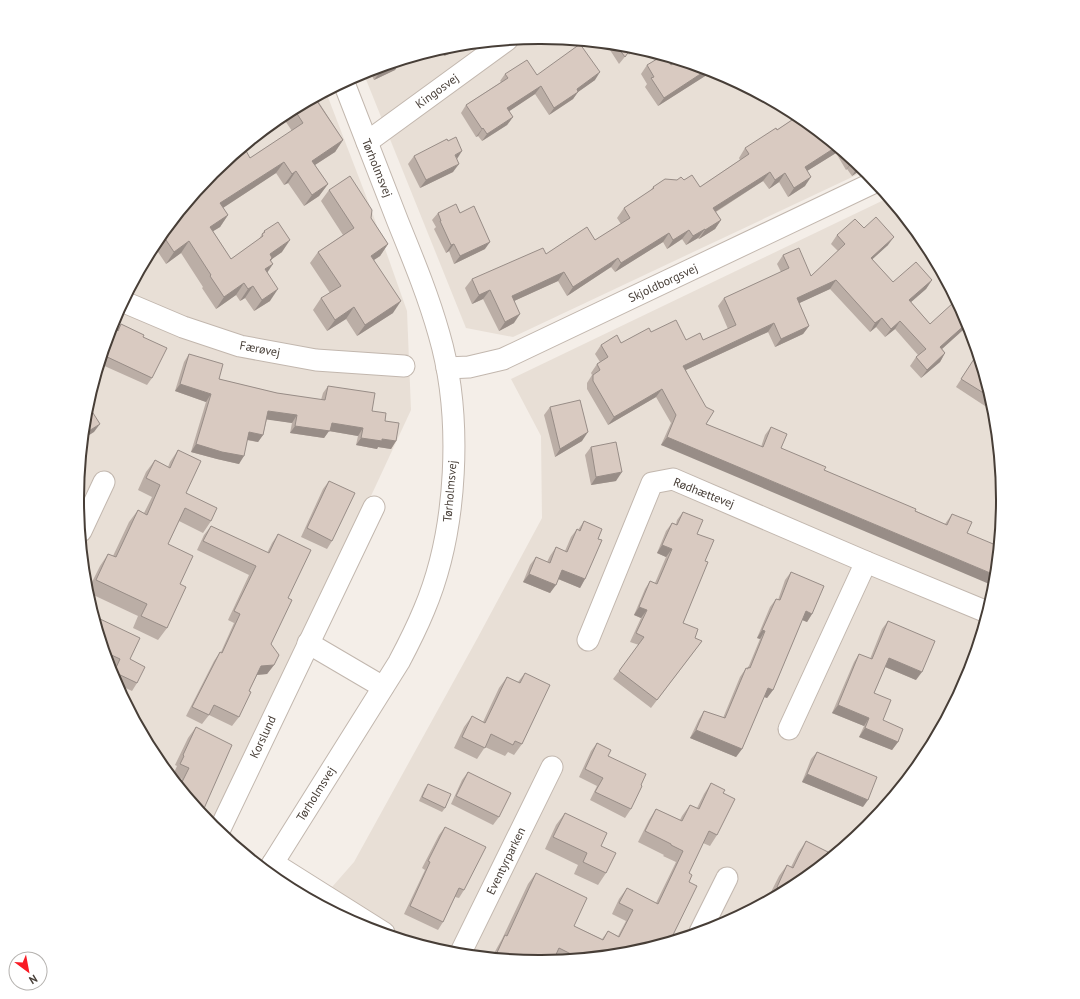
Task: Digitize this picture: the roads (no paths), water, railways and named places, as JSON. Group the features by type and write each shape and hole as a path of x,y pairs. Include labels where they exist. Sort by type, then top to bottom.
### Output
{"street":[{"name":"Kingosvej","path":"367,142 499,46"},
{"name":"Tørholmsvej","path":"270,866 399,662 425,609 442,551 451,496 453,465 452,407 447,368 439,334 422,281 346,88"},
{"name":"Skjoldborgsvej","path":"447,368 469,367 503,359 869,185"},
{"name":"Færøvej","path":"128,304 183,327 240,346 316,360 404,366"},
{"name":"Rødhættevej","path":"588,640 652,483 673,479 982,610"},
{"path":"85,523 104,482"},
{"name":"Korslund","path":"222,825 374,507"},
{"path":"790,728 866,562"},
{"path":"308,643 383,687"},
{"name":"Eventyrparken","path":"463,948 552,767"},
{"path":"278,872 347,911"},
{"path":"704,924 727,878"}]}
